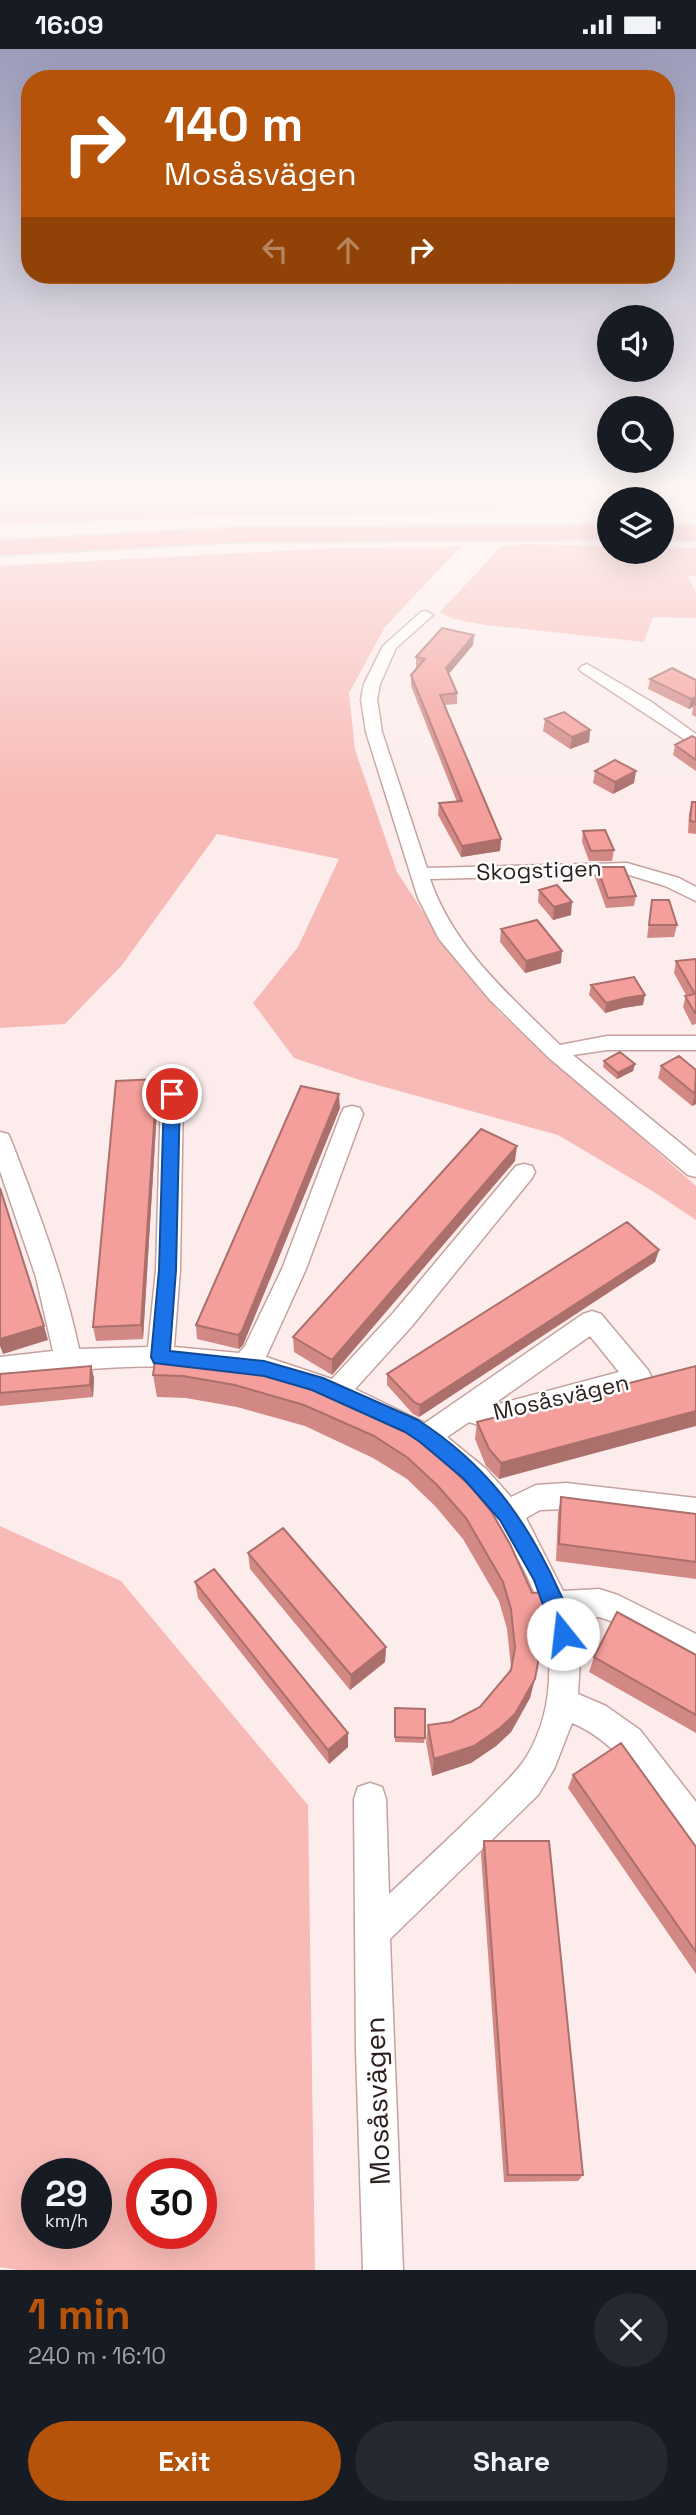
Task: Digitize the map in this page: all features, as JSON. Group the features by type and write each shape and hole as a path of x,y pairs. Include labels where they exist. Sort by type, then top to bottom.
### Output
{"street":[{"path":"426,615 390,646 372,684 369,699 374,732 427,898 446,935 497,995 556,1053 696,1169"},
{"path":"587,669 644,704 696,742"},
{"name":"Skogstigen","path":"419,874 627,867 672,882 696,895"},
{"path":"556,1053 579,1045 597,1043 696,1043"},
{"path":"160,1357 168,1270 172,1094"},
{"path":"243,1365 256,1353 295,1269 352,1114"},
{"path":"0,1140 46,1276 64,1337 68,1361"},
{"path":"336,1392 404,1319 524,1171"},
{"name":"Mosåsvägen","path":"427,1436 465,1409 592,1321 639,1378 492,1418 465,1409"},
{"path":"0,1368 68,1361 160,1357 264,1368 336,1392 411,1426 471,1473 507,1514 541,1573 555,1605 563,1634 565,1665 561,1703 548,1746 532,1778 439,1872 372,1933"},
{"path":"507,1514 536,1498 566,1496 696,1511"},
{"path":"555,1605 600,1603 618,1609 696,1650"},
{"path":"561,1703 595,1717 629,1741 696,1829"},
{"name":"Mosåsvägen","path":"370,1799 383,2270"}],"shaded area":[{"path":"0,591 419,591 385,627 349,693 355,750 397,872 444,944 500,1013 696,1186 696,1220 558,1135 363,1081 294,1058 253,1003 298,947 339,859 217,834 122,965 65,1024 0,1028"},
{"path":"460,591 695,591 696,593 696,618 653,617 644,642 453,619 440,612"},
{"path":"0,1526 121,1581 308,1805 315,2270 18,2270 0,2267"}],"building":[{"path":"442,628 474,635 446,668 457,693 440,695 501,839 462,846 439,803 462,801 411,675 425,659 416,657"},
{"path":"672,668 696,680 696,697 691,699 650,679"},
{"path":"564,712 590,730 572,737 545,719"},
{"path":"692,736 696,738 696,760 675,745"},
{"path":"615,760 636,771 615,782 595,771"},
{"path":"692,802 696,802 696,822 690,821"},
{"path":"605,830 614,850 591,851 583,831"},
{"path":"597,867 624,867 636,896 608,898"},
{"path":"557,885 572,902 554,907 539,890"},
{"path":"652,900 669,900 677,925 649,925"},
{"path":"537,920 562,951 526,961 501,929"},
{"path":"696,959 695,1013 685,996 695,994 676,961"},
{"path":"634,977 645,995 606,1003 591,985"},
{"path":"620,1052 635,1064 618,1073 604,1061"},
{"path":"679,1056 696,1070 695,1094 661,1066"},
{"path":"157,1079 141,1325 93,1327 116,1081"},
{"path":"301,1086 339,1094 242,1331 238,1335 196,1325"},
{"path":"481,1129 517,1146 332,1360 293,1337"},
{"path":"0,1188 44,1326 0,1339"},
{"path":"627,1222 659,1250 420,1405 387,1374"},
{"path":"156,1355 215,1361 311,1385 316,1377 352,1392 348,1399 426,1444 473,1489 491,1511 510,1544 532,1593 542,1592 550,1625 551,1640 542,1641 535,1679 515,1714 474,1746 434,1759 428,1725 451,1722 480,1707 511,1670 515,1648 511,1609 503,1582 466,1518 437,1485 408,1458 374,1436 304,1405 235,1385 183,1376 153,1375"},
{"path":"91,1366 90,1385 0,1393 0,1374"},
{"path":"696,1366 696,1411 501,1463 489,1449 477,1422"},
{"path":"561,1497 696,1514 696,1562 559,1544"},
{"path":"283,1528 386,1647 351,1675 248,1553"},
{"path":"214,1569 348,1733 328,1750 195,1582"},
{"path":"617,1612 696,1655 696,1715 594,1657"},
{"path":"395,1708 425,1709 425,1738 395,1737"},
{"path":"621,1743 696,1847 696,1952 573,1775"},
{"path":"484,1841 549,1841 583,2175 508,2175"}],"route":[{"path":"172,1094 168,1270 160,1357 264,1368 316,1384 411,1426 427,1436 471,1473 507,1514 541,1573 555,1605 563,1634"}]}
